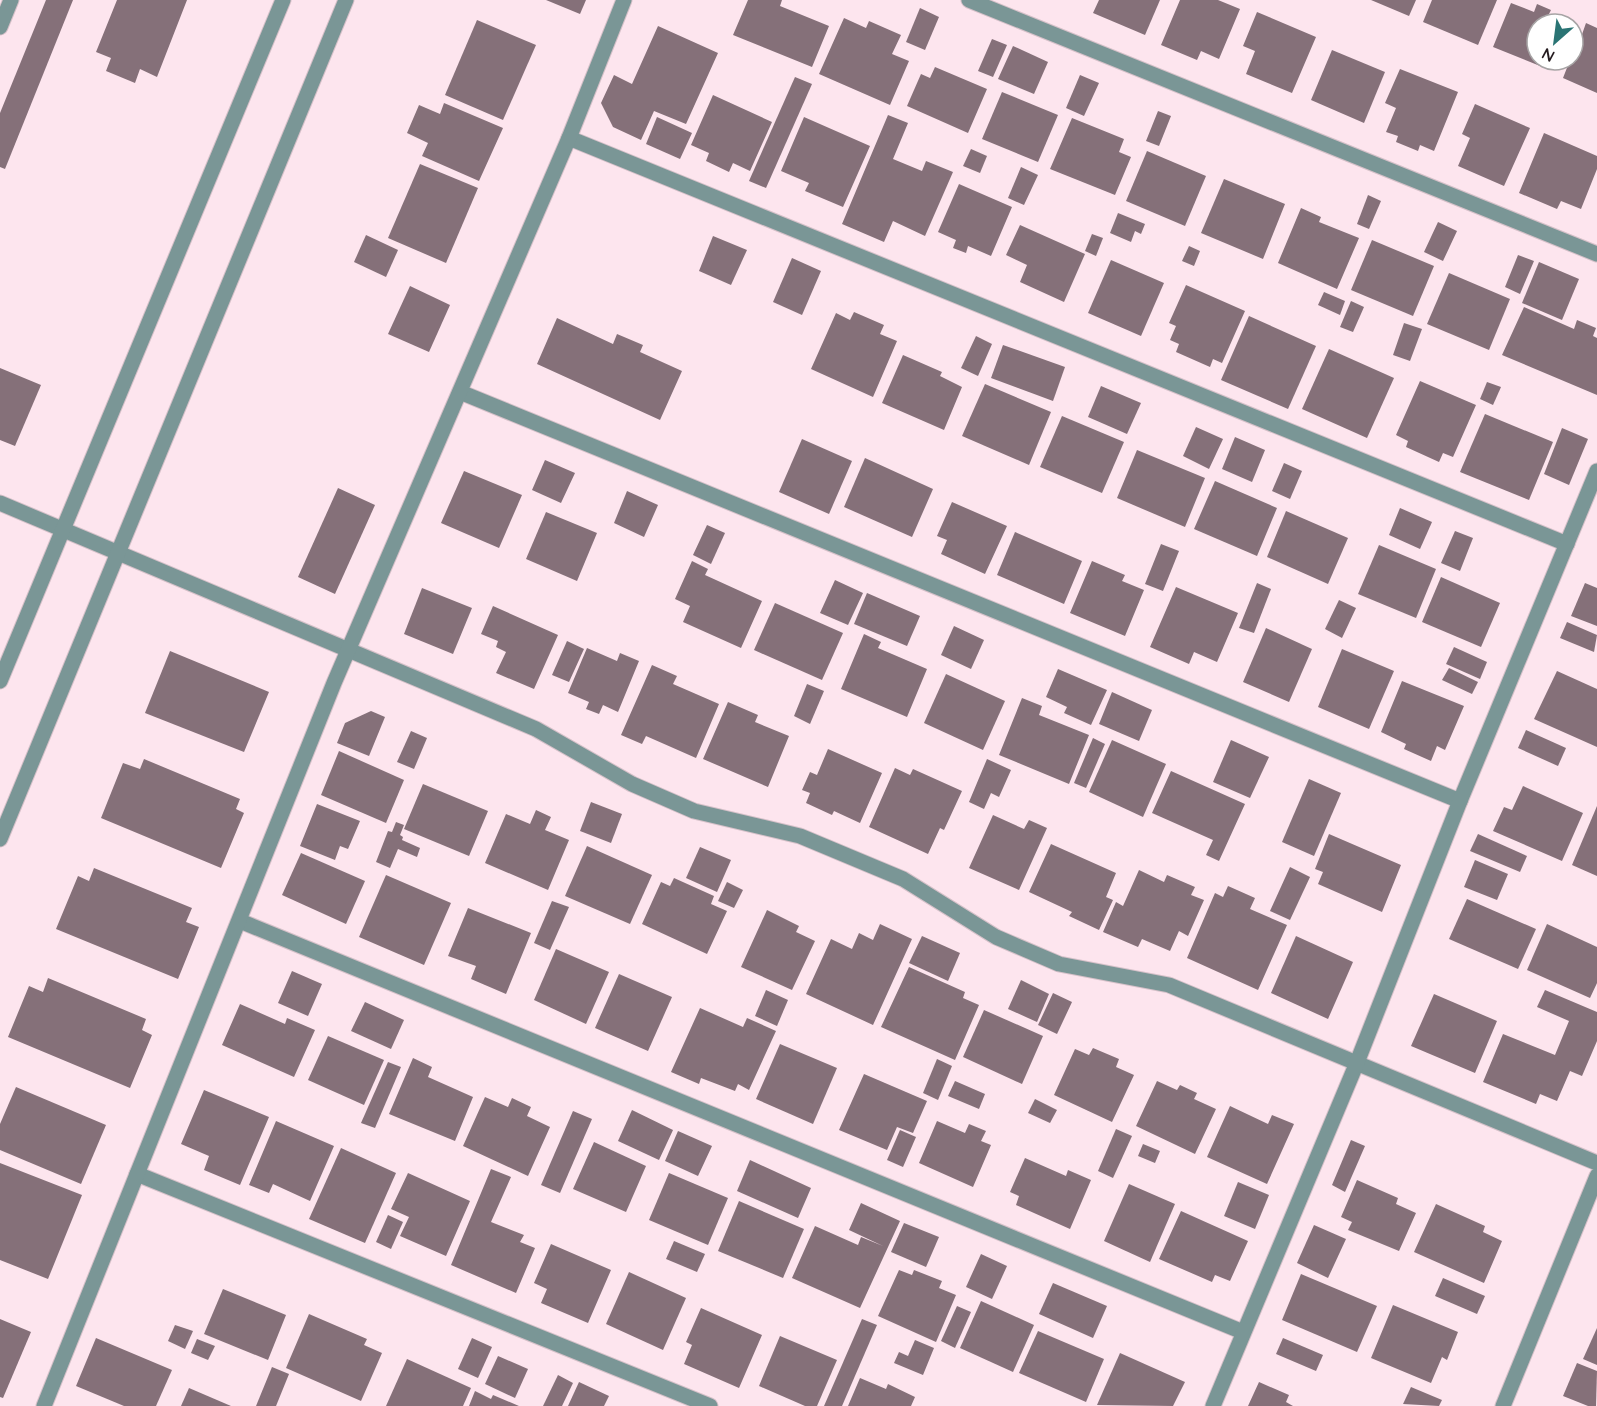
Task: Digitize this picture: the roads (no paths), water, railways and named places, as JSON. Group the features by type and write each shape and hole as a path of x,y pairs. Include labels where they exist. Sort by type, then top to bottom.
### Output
{"street":[{"path":"0,27 11,0"},
{"path":"0,681 283,0"},
{"path":"0,839 346,0"},
{"path":"44,1406 349,648 569,138 624,0"},
{"path":"969,0 1597,254"},
{"path":"569,138 1567,544"},
{"path":"460,392 1460,801"},
{"path":"1213,1406 1356,1065 1460,801 1597,471"},
{"path":"0,503 349,648 536,729 632,784 694,811 800,836 903,879 996,938 1059,964 1169,986 1597,1163"},
{"path":"240,921 1243,1332"},
{"path":"137,1174 710,1406"},
{"path":"1503,1406 1597,1176"}]}
